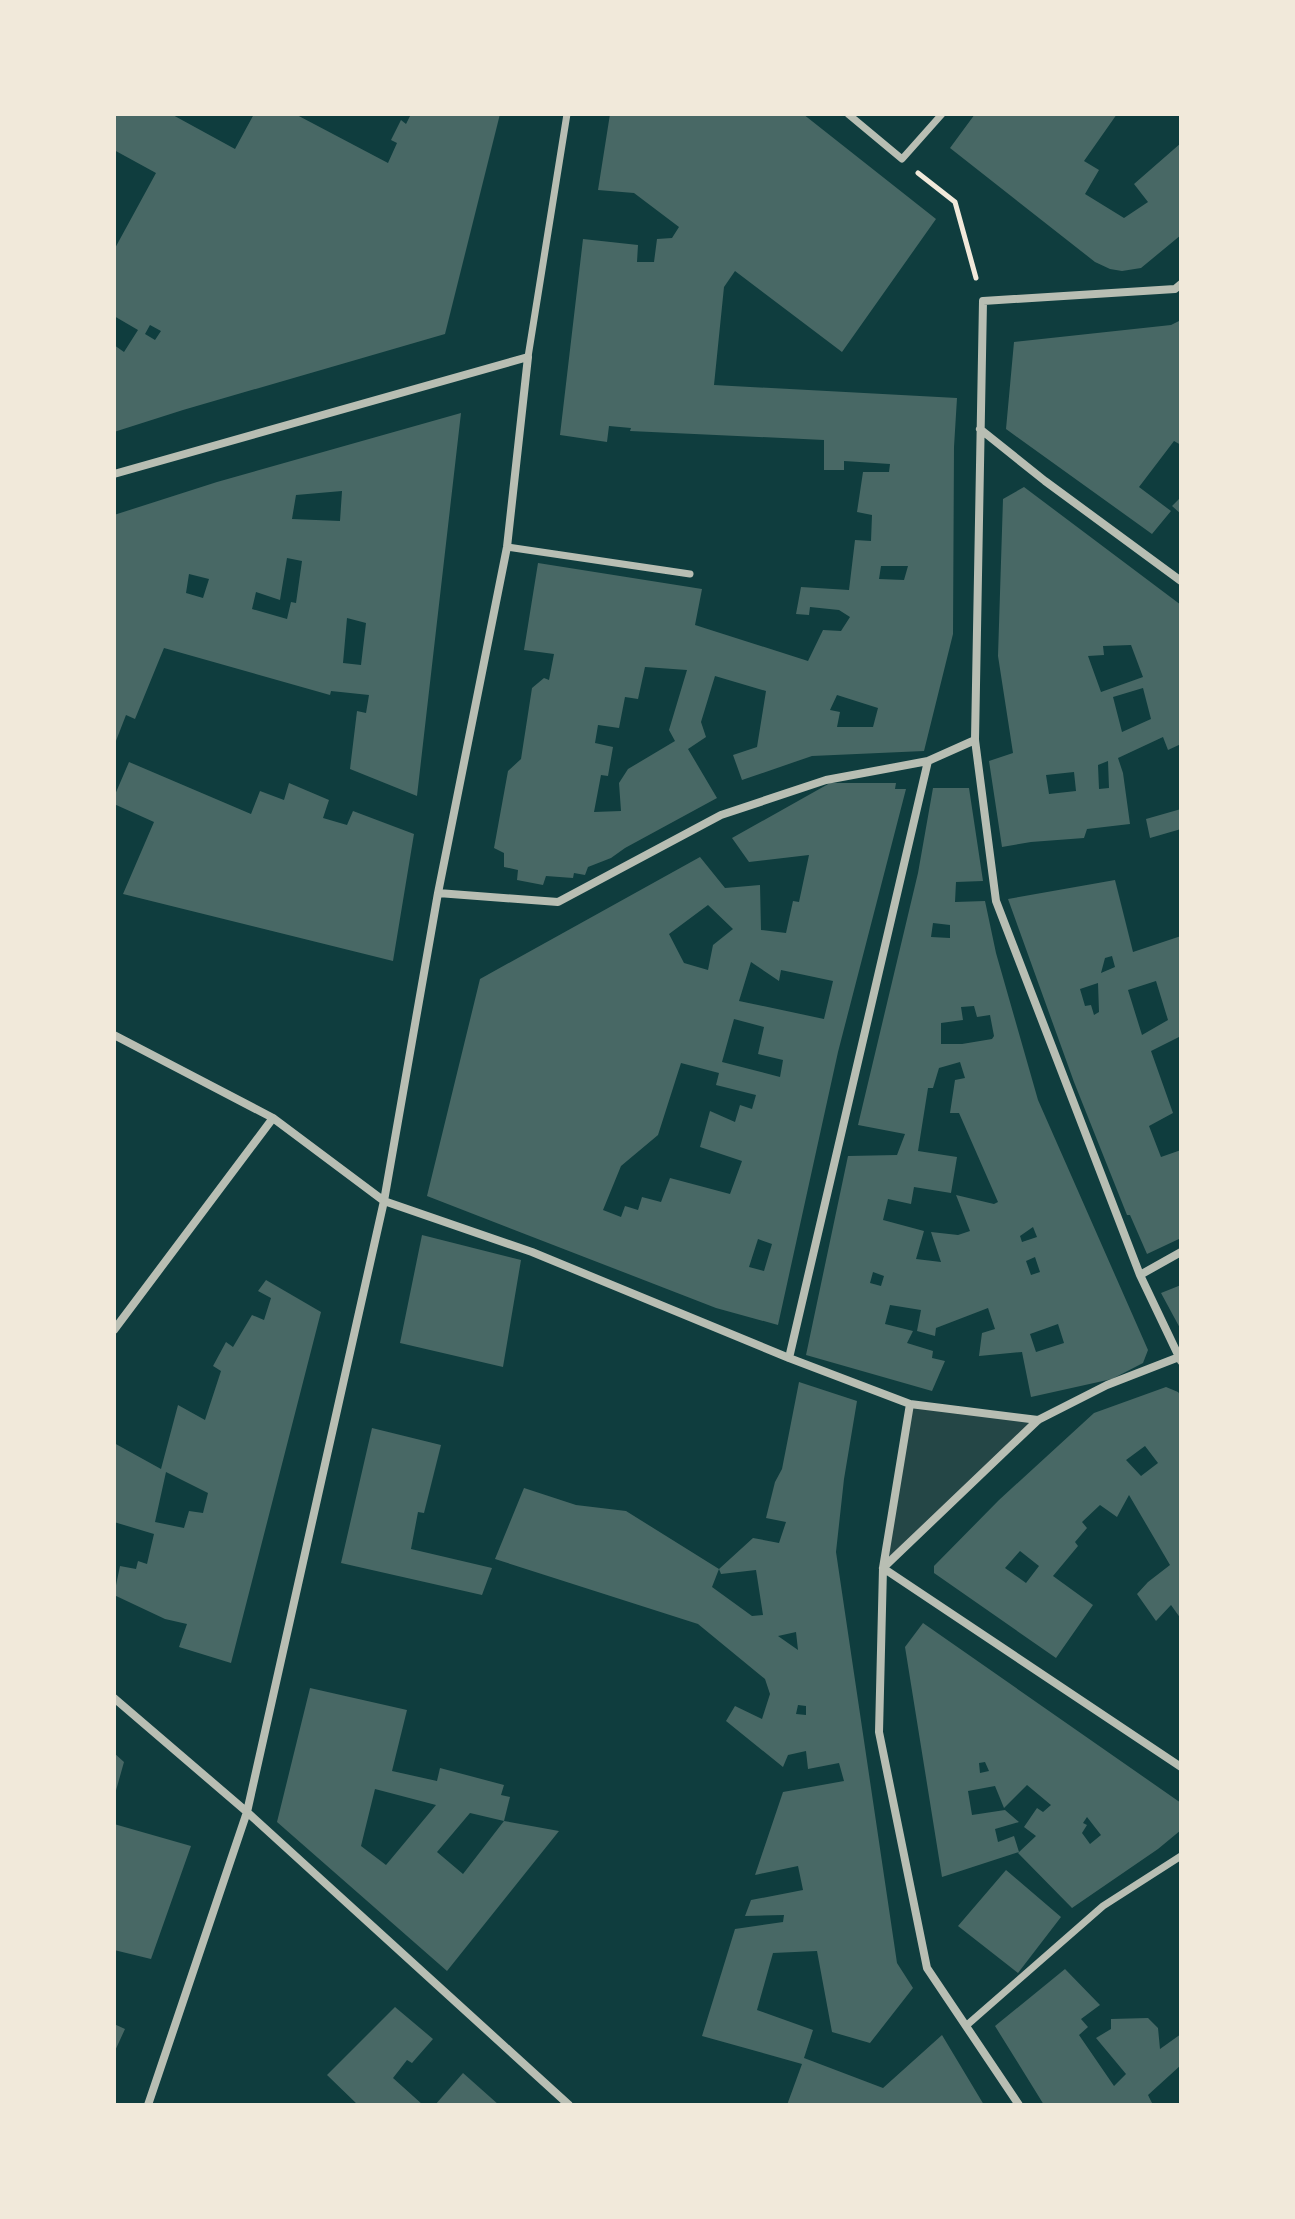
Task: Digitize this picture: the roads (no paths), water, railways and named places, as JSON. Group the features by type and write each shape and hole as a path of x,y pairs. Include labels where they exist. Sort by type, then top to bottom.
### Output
{"street":[{"path":"148,2104 247,1812 384,1201 438,893 507,547 528,357 567,114"},
{"path":"848,114 902,159 942,114"},
{"path":"883,1568 1038,1420 1107,1385 1180,1359 1140,1275 996,901 975,740 983,301 1175,289 1181,284"},
{"path":"114,474 528,357"},
{"path":"980,429 1181,581"},
{"path":"507,547 690,574"},
{"path":"438,893 558,902 721,815 826,780 928,761 975,740"},
{"path":"789,1358 928,761"},
{"path":"114,1035 273,1118 384,1201 532,1252 789,1358 910,1404 1038,1420"},
{"path":"114,1330 273,1118"},
{"path":"1140,1275 1181,1252"},
{"path":"910,1404 883,1568 879,1732 927,1968 1019,2105"},
{"path":"883,1568 1181,1767"},
{"path":"114,1698 247,1812 569,2105"},
{"path":"967,2025 1103,1906 1181,1856"}]}
